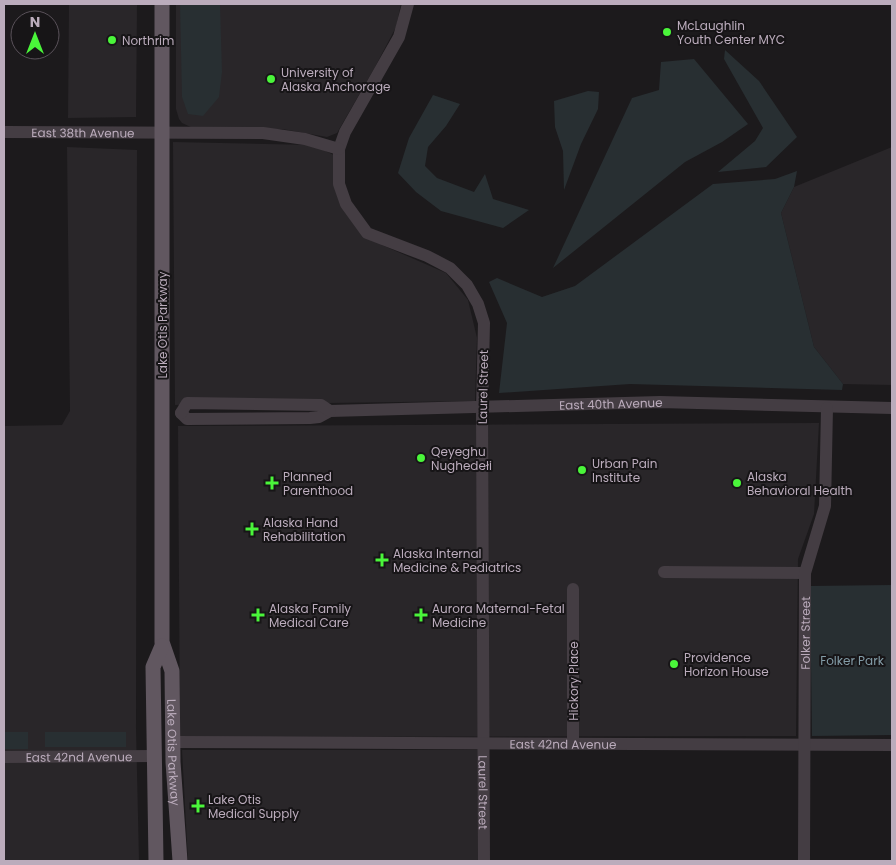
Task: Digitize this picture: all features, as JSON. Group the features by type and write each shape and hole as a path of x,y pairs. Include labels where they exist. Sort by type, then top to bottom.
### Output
{"main road":[{"name":"Lake Otis Parkway","path":"156,861 153,667 162,646 162,4"},
{"name":"Lake Otis Parkway","path":"162,646 170,661 172,671 176,817 180,861"},
{"path":"153,667 161,687 163,723 168,736 173,742"},
{"path":"154,756 161,760 164,766 168,798 176,817"}],"street":[{"name":"Laurel Street","path":"408,4 399,37 345,132 339,150 339,184 346,204 367,233 427,256 450,268 468,285 478,304 484,323 482,409 484,861"},
{"name":"East 38th Avenue","path":"4,132 263,133 305,139 339,150"},
{"name":"East 40th Avenue","path":"163,414 181,413 187,419 319,417 330,411 482,409 660,402 827,408 892,408"},
{"name":"Folker Street","path":"804,861 805,573 825,506 827,408"},
{"path":"664,572 805,573"},
{"name":"Hickory Place","path":"573,589 573,744"},
{"name":"East 42nd Avenue","path":"173,742 484,745 892,745"},
{"name":"East 42nd Avenue","path":"4,757 154,756"}],"shaded area":[{"path":"69,4 137,4 136,117 68,118"},
{"name":"University of Alaska Anchorage","path":"176,4 401,4 396,27 375,67 337,133 327,137 282,129 193,128 182,123 176,109"},
{"path":"173,142 312,145 334,155 337,194 382,245 446,273 468,300 477,338 475,401 175,405"},
{"path":"67,147 137,150 136,728 139,861 4,861 4,426 62,425 70,411"},
{"path":"892,147 892,385 843,384 814,347 781,213 794,187"},
{"path":"819,423 814,514 798,559 796,736 180,737 178,426"},
{"path":"182,750 478,750 479,861 188,861"}],"green space":[{"path":"180,4 220,4 222,72 219,97 203,116 188,114 182,97"},
{"path":"725,50 759,81 797,137 766,167 718,172 755,141 763,128 724,59"},
{"path":"694,59 748,124 722,142 685,162 553,268 632,98 659,90 661,62"},
{"path":"588,91 599,92 598,109 581,144 564,190 563,151 555,127 554,101"},
{"path":"433,95 460,104 446,126 428,147 425,166 437,178 474,192 485,174 493,199 529,210 503,228 441,211 416,192 398,173 409,138"},
{"path":"797,171 794,187 781,213 814,347 843,384 842,390 630,384 499,393 507,323 489,282 497,278 542,297 575,286 713,184 775,179"},
{"name":"Folker Park","path":"892,585 892,735 812,736 810,586"},
{"path":"4,732 28,732 28,749 4,749"},
{"path":"45,732 126,732 126,747 45,747"}],"place":[{"name":"McLaughlin Youth Center MYC","path":"667,32"},
{"name":"Northrim","path":"112,40"},
{"name":"University of Alaska Anchorage","path":"271,79"},
{"name":"Qeyeghu Nughedełi","path":"421,458"},
{"name":"Urban Pain Institute","path":"582,470"},
{"name":"Planned Parenthood","path":"272,483"},
{"name":"Alaska Behavioral Health","path":"737,483"},
{"name":"Alaska Hand Rehabilitation","path":"252,529"},
{"name":"Alaska Internal Medicine & Pediatrics","path":"382,560"},
{"name":"Alaska Family Medical Care","path":"258,615"},
{"name":"Aurora Maternal-Fetal Medicine","path":"421,615"},
{"name":"Providence Horizon House","path":"674,664"},
{"name":"Lake Otis Medical Supply","path":"198,806"}]}
